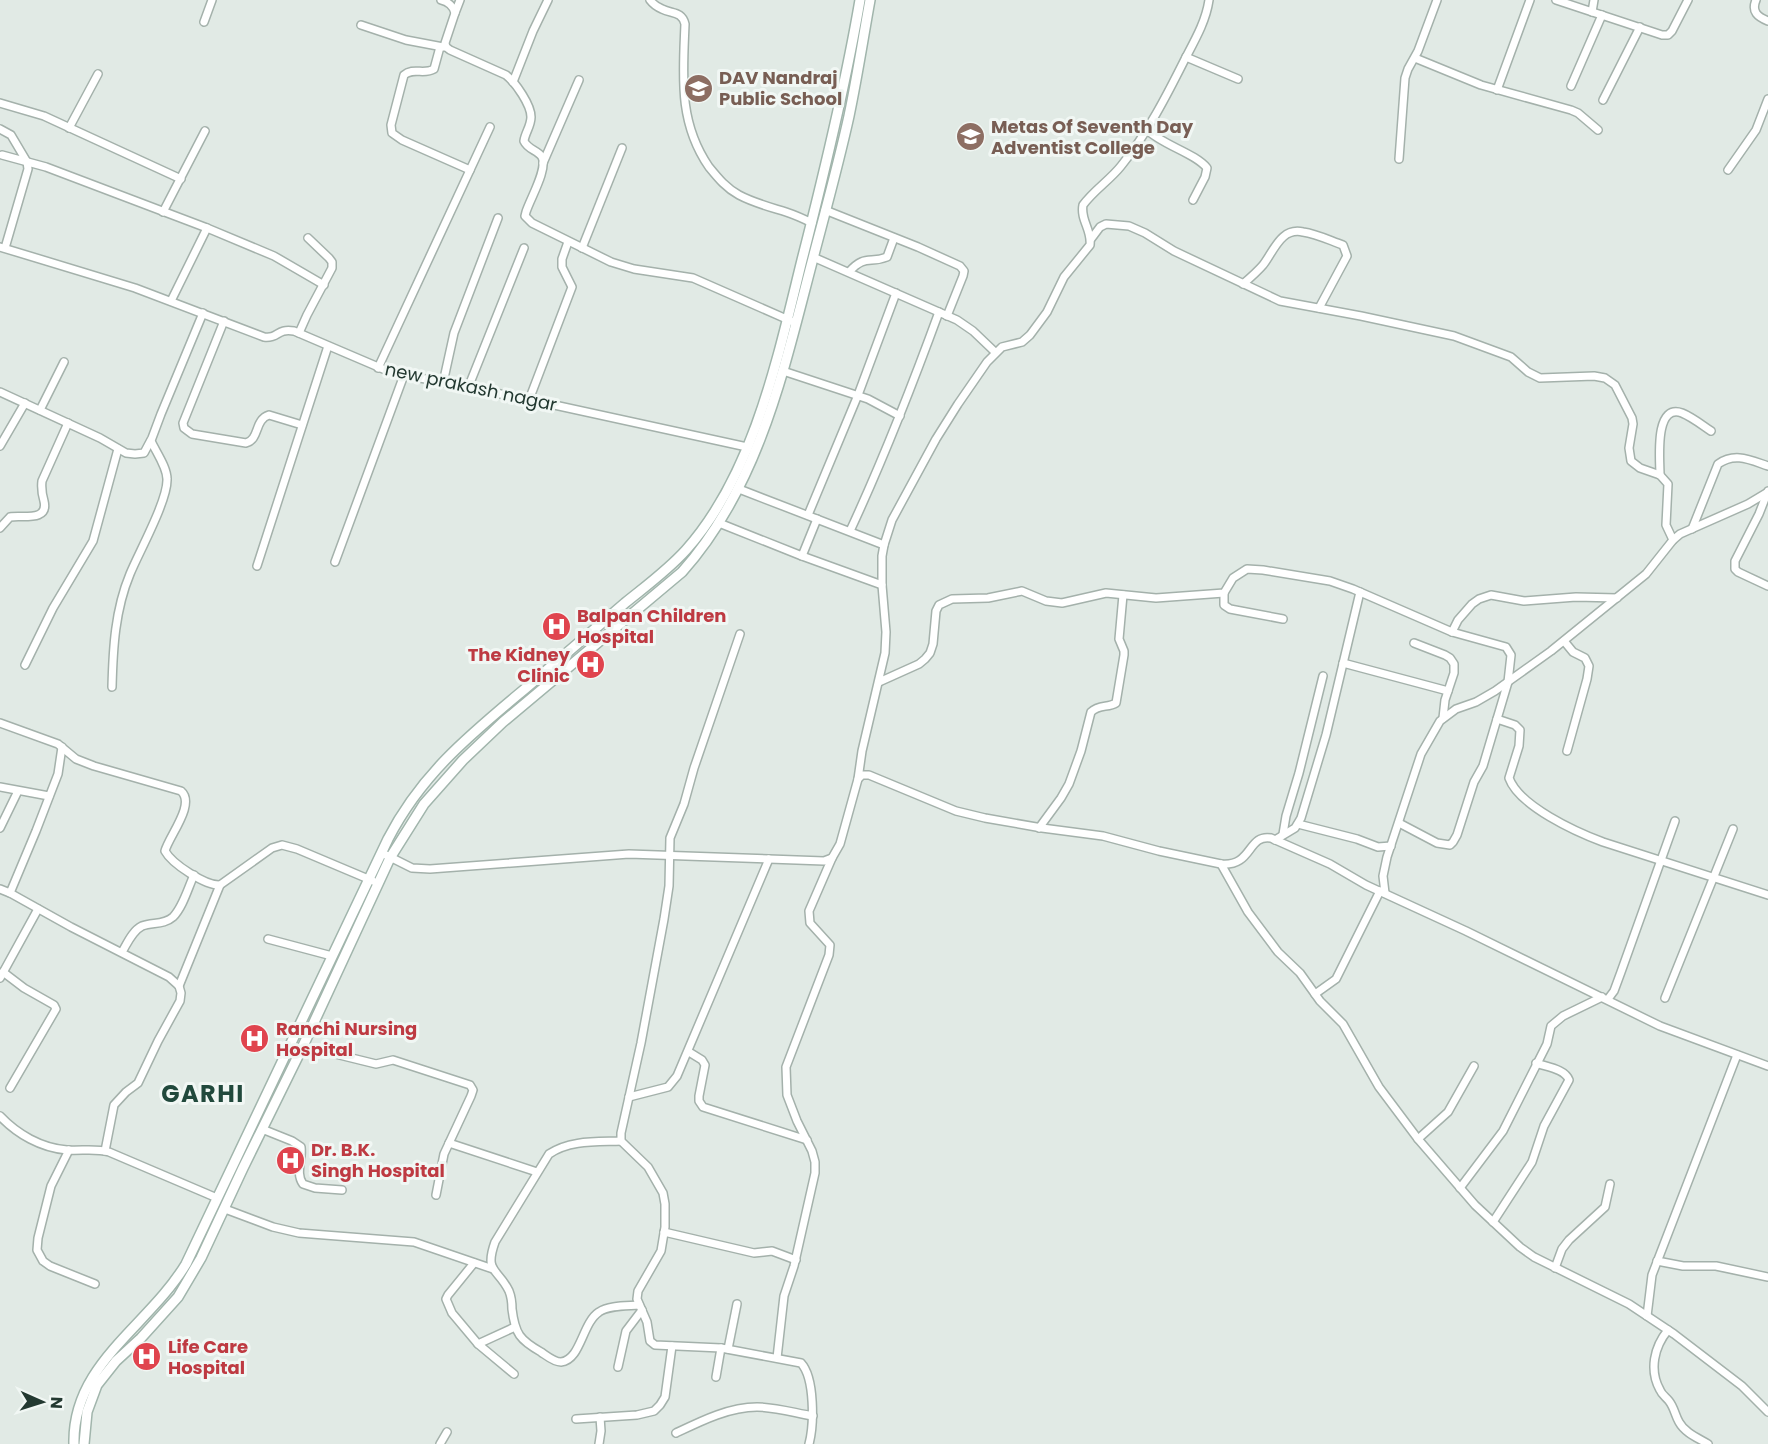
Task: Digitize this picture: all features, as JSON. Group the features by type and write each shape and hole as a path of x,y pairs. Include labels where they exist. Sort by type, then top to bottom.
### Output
{"main road":[{"path":"74,1444 77,1409 89,1381 107,1357 174,1283 186,1264 369,879 424,804 463,760 503,722 682,572 703,548 725,515 739,489 766,423 783,371 860,0"},
{"path":"84,1444 87,1412 98,1385 116,1361 178,1298 201,1258 378,883 386,855 408,802 452,752 672,564 716,512 747,447 765,400 813,257 848,118 870,0"}],"street":[{"path":"204,21 213,0"},
{"path":"441,0 450,4 455,13"},
{"path":"460,0 434,69 425,72 412,70 404,75 391,125 392,133 402,140 470,170"},
{"path":"513,82 532,31 548,0"},
{"path":"650,0 659,8 681,15 684,19 682,78 687,119 690,131 716,176 738,195 812,223"},
{"path":"1091,239 1082,217 1083,205 1116,172 1170,90 1204,21 1209,0"},
{"path":"1399,159 1403,90 1408,69 1437,0"},
{"path":"1497,90 1530,0"},
{"path":"1556,0 1655,33 1668,35 1688,0"},
{"path":"1592,12 1594,0"},
{"path":"1755,0 1754,10 1757,15 1768,21"},
{"path":"1571,86 1602,15"},
{"path":"362,25 406,40 443,47 506,75 526,103 531,117 524,141 531,150 539,154 543,164"},
{"path":"1602,100 1640,27"},
{"path":"1186,57 1238,79"},
{"path":"1414,58 1497,90 1571,110 1598,130"},
{"path":"69,128 98,74"},
{"path":"579,80 543,164 525,216 532,223 568,242 622,266 693,278 792,321"},
{"path":"1728,170 1753,136 1768,99"},
{"path":"0,104 39,114 181,179"},
{"path":"378,368 490,127"},
{"path":"0,129 11,135 27,162 28,169 2,248 114,281 270,338 285,329 299,333 331,274 332,262 308,238"},
{"path":"1146,129 1158,139 1200,161 1206,168 1205,177 1193,200"},
{"path":"163,212 205,131"},
{"path":"582,248 622,148"},
{"path":"2,155 46,168 207,228 274,256 324,285"},
{"path":"825,210 960,266 964,271 963,276 947,316"},
{"path":"442,383 454,333 498,218"},
{"path":"777,1358 784,1296 796,1260 815,1173 815,1162 787,1095 786,1067 830,955 831,945 810,923 809,911 843,837 879,682 886,641 882,585 884,545 892,520 958,404 995,352 1002,347 1022,342 1035,330 1047,312 1064,277 1090,245 1091,239 1100,227 1106,224 1129,226 1145,233 1166,247 1280,301 1466,339 1511,357 1528,372 1540,378 1594,376 1605,378 1615,385 1632,418 1629,448 1631,460 1640,468 1660,475 1668,484 1666,525 1673,540"},
{"path":"171,301 207,228"},
{"path":"1243,284 1264,263 1282,238 1289,233 1303,232 1343,245 1346,251 1347,256 1319,308"},
{"path":"849,272 863,260 887,256 894,238"},
{"path":"529,400 570,296 572,287 562,267 562,259 568,242"},
{"path":"468,388 524,248"},
{"path":"813,257 966,325 995,352"},
{"path":"808,515 858,395 896,293"},
{"path":"850,531 900,416 939,312"},
{"path":"0,392 100,438 118,449 135,454 144,453 203,313"},
{"path":"224,321 183,428 199,436 246,443 251,442 254,438 264,417 269,416 303,425"},
{"name":"new prakash nagar","path":"299,333 378,368 404,375 747,447"},
{"path":"257,566 328,346"},
{"path":"40,410 64,362"},
{"path":"783,371 858,395 900,416"},
{"path":"335,562 404,375"},
{"path":"0,446 25,403"},
{"path":"1660,475 1660,442 1665,418 1676,412 1683,413 1711,431"},
{"path":"0,528 10,517 37,516 44,511 42,481 68,423"},
{"path":"112,687 114,639 121,600 129,575 167,486 166,473 151,441"},
{"path":"25,665 56,602 93,541 118,449"},
{"path":"1692,529 1718,464 1725,459 1741,457 1768,466"},
{"path":"739,489 884,545"},
{"path":"1315,994 1336,979 1382,892 1383,876 1391,846 1421,754 1443,718 1456,709 1484,698 1564,641 1652,567 1680,534 1748,504 1768,492"},
{"path":"1768,492 1760,514 1743,543 1734,565 1738,572 1768,586"},
{"path":"802,556 817,519"},
{"path":"719,523 882,585"},
{"path":"1283,619 1230,609 1224,605 1224,593 1233,578 1247,569 1254,569 1330,581 1452,632 1506,647 1509,650 1511,655 1508,682 1483,766 1473,782 1453,842 1449,845 1437,843 1399,823"},
{"path":"879,682 919,664 930,653 936,611 945,601 962,598 988,598 1022,591 1047,601 1062,603 1098,593 1156,598 1224,593"},
{"path":"1275,840 1298,824 1326,735 1360,592"},
{"path":"1039,828 1069,784 1081,751 1091,712 1104,705 1113,705 1117,699 1124,655 1119,639 1123,595"},
{"path":"1452,632 1458,620 1472,604 1491,595 1524,601 1576,597 1617,598"},
{"path":"740,634 670,838 669,886 662,930 621,1141 648,1167 663,1193 665,1204 661,1251 638,1291 640,1308 647,1322 652,1343 724,1348 797,1361 804,1366 807,1372 813,1416 809,1444"},
{"path":"1564,641 1573,652 1585,658 1589,666 1567,751"},
{"path":"1414,643 1445,655 1453,662 1455,668 1443,718"},
{"path":"1343,663 1448,691"},
{"path":"1282,834 1323,676"},
{"path":"1497,719 1515,725 1520,730 1519,746 1509,778 1525,798 1544,812 1584,835 1768,895"},
{"path":"0,723 49,740 76,759 94,766 181,791 186,795 185,810 165,852 173,862 194,875 209,884 220,885"},
{"path":"10,893 58,774 62,747"},
{"path":"858,779 862,775 875,776 956,811 985,818 1103,836 1221,864 1243,859 1258,839 1264,837 1275,840 1330,864 1354,879 1660,1026 1768,1066"},
{"path":"0,787 49,796"},
{"path":"0,828 18,791"},
{"path":"1460,1188 1503,1131 1546,1044 1551,1026 1563,1016 1605,998 1614,991 1675,821"},
{"path":"1298,824 1357,839 1378,847 1391,846"},
{"path":"1665,998 1733,829"},
{"path":"179,986 220,885 272,848 282,845 297,849 378,883"},
{"path":"386,855 412,868 430,869 620,854 817,862 832,858"},
{"path":"629,1097 668,1087 677,1076 769,859"},
{"path":"1221,864 1248,912 1278,952 1300,972 1315,994 1343,1024 1379,1087 1418,1139 1493,1222 1528,1253 1629,1304 1668,1330 1708,1358 1742,1386 1768,1412"},
{"path":"122,952 138,929 144,925 165,922 172,917 194,875"},
{"path":"0,889 169,977 179,986 180,1001 138,1083 114,1105 105,1151"},
{"path":"10,1088 56,1009 54,1005 24,988 2,970 38,909"},
{"path":"268,939 332,956"},
{"path":"303,1046 376,1064 393,1060 470,1085 473,1089 471,1096 441,1162 436,1195"},
{"path":"688,1052 702,1060 705,1065 699,1096 703,1107 807,1140"},
{"path":"1647,1316 1650,1282 1657,1261 1737,1055"},
{"path":"1493,1222 1532,1162 1544,1126 1569,1080 1563,1072 1536,1063"},
{"path":"1418,1139 1448,1112 1474,1066"},
{"path":"0,1116 13,1128 48,1147 105,1151 218,1198"},
{"path":"262,1129 301,1147 299,1175 303,1184 315,1188 342,1190"},
{"path":"621,1141 575,1143 549,1154 495,1242 490,1259 493,1269 510,1293 515,1327 519,1336 526,1343 556,1361 569,1360 574,1355 590,1321 600,1311 607,1308 640,1308"},
{"path":"449,1143 537,1172"},
{"path":"69,1150 51,1186 37,1250 43,1261 50,1266 94,1284"},
{"path":"1555,1268 1562,1249 1569,1240 1605,1207 1610,1184"},
{"path":"225,1209 299,1233 414,1242 493,1269"},
{"path":"664,1232 754,1253 772,1251 796,1260"},
{"path":"1657,1261 1683,1266 1716,1266 1768,1277"},
{"path":"474,1263 446,1299 452,1313 478,1344 514,1374"},
{"path":"716,1377 737,1304"},
{"path":"618,1367 628,1326 640,1308"},
{"path":"478,1344 515,1327"},
{"path":"1668,1330 1660,1339 1654,1354 1657,1383 1683,1429 1708,1444"},
{"path":"576,1419 645,1414 654,1411 665,1397 672,1346"},
{"path":"676,1433 694,1424 746,1408 760,1407 813,1416"},
{"path":"599,1444 600,1418"},
{"path":"440,1444 447,1432"}],"place":[{"name":"DAV Nandraj Public School","path":"698,88"},
{"name":"Metas Of Seventh Day Adventist College","path":"970,137"},
{"name":"Balpan Children Hospital","path":"556,626"},
{"name":"The Kidney Clinic","path":"591,665"},
{"name":"Ranchi Nursing Hospital","path":"255,1039"},
{"name":"Dr. B.K. Singh Hospital","path":"290,1160"},
{"name":"Life Care Hospital","path":"147,1357"}],"district":[{"name":"GARHI","path":"203,1094"}]}
